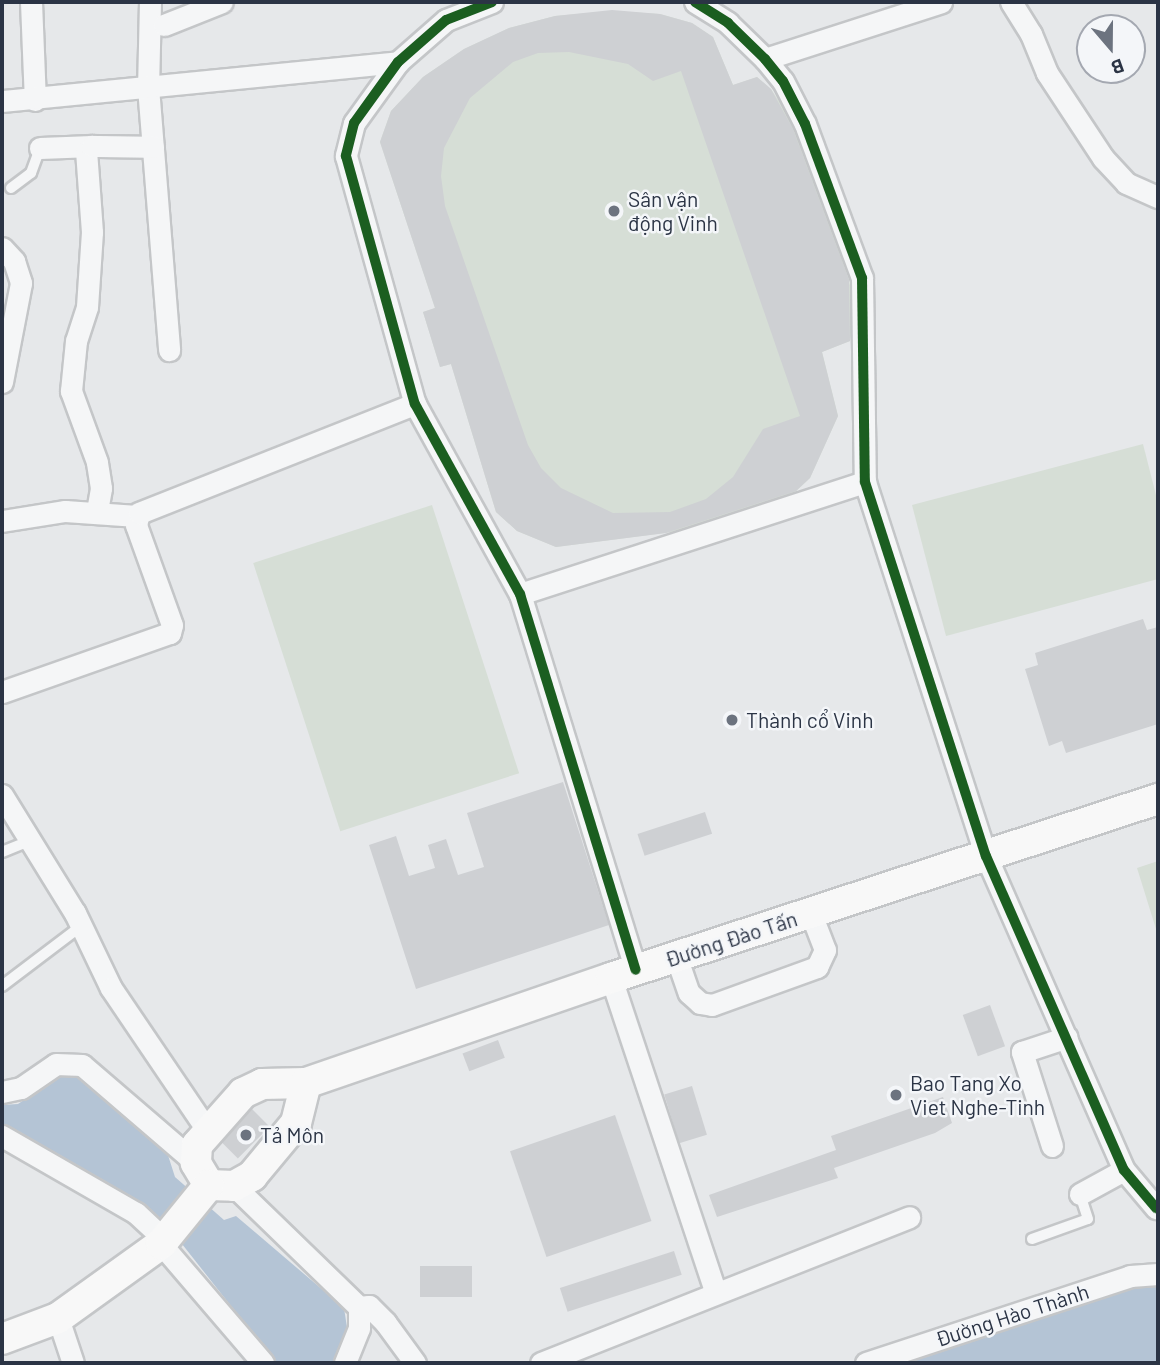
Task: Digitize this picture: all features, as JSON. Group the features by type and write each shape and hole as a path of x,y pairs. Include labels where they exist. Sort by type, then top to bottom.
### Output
{"street":[{"path":"31,2 35,100"},
{"path":"149,2 148,87 169,350"},
{"path":"164,25 222,2"},
{"path":"492,2 447,11 398,62 354,123 346,156 415,404 520,594 623,974 715,1291"},
{"path":"695,2 728,23 765,59 783,81 806,124 862,278 865,482 986,856 1068,1037 1124,1170 1156,1208"},
{"path":"765,59 906,6 941,2"},
{"path":"1017,3 1047,73 1103,158 1126,183 1158,197"},
{"path":"2,102 398,62"},
{"path":"92,146 86,151 85,165 92,232 87,307 76,341 71,391 97,462 101,488 97,511"},
{"path":"40,148 153,147"},
{"path":"2,248 15,261 21,283 2,382"},
{"path":"2,521 97,511 136,516 415,404"},
{"path":"520,594 865,482"},
{"path":"2,692 170,634 172,625 136,516"},
{"path":"2,795 81,926 111,988 207,1130"},
{"name":"Đường Đào Tấn","path":"210,1182 197,1145 207,1130 243,1093 262,1084 306,1083 676,956 1158,799"},
{"path":"676,956 689,993 701,1003 712,1005 817,967 825,950 811,913"},
{"path":"1052,1146 1022,1052 1068,1037"},
{"path":"2,1092 21,1088 56,1064 82,1065 210,1182 359,1307 369,1306 385,1321 415,1363"},
{"name":"Đường Đào Tấn","path":"2,1339 58,1318 164,1239 210,1182 252,1176 284,1140 304,1102 306,1083"},
{"path":"2,1136 136,1213 164,1239 263,1363"},
{"path":"1080,1194 1124,1170"},
{"path":"541,1363 715,1291 909,1217"},
{"name":"Đường Hào Thành","path":"866,1363 1130,1276 1158,1274"},
{"path":"345,1363 359,1328 359,1307"},
{"path":"58,1318 73,1363"}],"lane":[{"path":"11,188 31,173 40,148"},
{"path":"2,852 29,841"},
{"path":"2,986 81,926"},
{"path":"1032,1239 1088,1219 1080,1194"}],"shaded area":[{"name":"Sân vận động Vinh","path":"612,11 660,14 692,23 713,37 733,85 757,77 771,89 798,130 849,280 855,313 850,341 822,352 838,416 810,478 793,494 767,506 680,531 556,547 517,531 496,512 451,364 440,367 423,312 435,308 380,142 391,111 423,77 464,49 509,28 555,16"},
{"path":"1143,444 1158,503 1158,579 946,636 912,505"},
{"path":"432,505 519,773 340,831 253,563"},
{"path":"1158,861 1158,928 1156,929 1137,868"}],"water":[{"path":"72,1075 85,1080 166,1149 175,1177 224,1220 236,1216 344,1308 348,1334 335,1363 276,1363 182,1244 143,1213 2,1129 2,1105 18,1104 60,1076"},
{"path":"1158,1282 1158,1363 900,1363 1140,1283"}],"building":[{"path":"612,10 660,14 692,23 713,37 733,85 757,77 771,89 793,129 849,280 850,341 822,352 838,416 810,478 796,491 666,533 556,547 517,531 496,512 451,364 440,367 423,312 435,308 380,142 391,111 423,77 464,49 509,28 555,16","holes":["569,52 628,64 653,81 681,71 800,416 763,429 733,477 706,499 670,512 613,513 561,488 541,468 528,445 445,206 441,176 444,148 470,98 513,62 538,53"]},
{"path":"1143,619 1147,630 1158,627 1158,724 1066,753 1062,741 1049,746 1025,669 1038,665 1035,653"},
{"path":"563,782 609,925 416,989 369,845 396,836 409,876 435,868 428,845 446,839 458,875 484,867 467,813"},
{"path":"705,812 712,834 645,856 637,834"},
{"path":"990,1005 1005,1046 978,1056 963,1015"},
{"path":"498,1040 505,1058 469,1071 463,1054"},
{"path":"692,1086 707,1135 679,1143 664,1094"},
{"path":"943,1097 952,1123 935,1133 834,1168 838,1178 717,1217 709,1195 836,1150 831,1136"},
{"name":"Tả Môn","path":"252,1109 270,1127 238,1158 220,1141"},
{"path":"615,1115 651,1221 547,1257 510,1151"},
{"path":"674,1251 682,1275 568,1312 560,1288"},
{"path":"420,1266 472,1266 472,1297 420,1297"}],"cycle path":[{"path":"492,2 446,20 398,62 354,123 346,156 415,404 520,594 636,970"},
{"path":"695,2 728,23 765,59 783,81 805,124 862,278 865,482 986,856 1124,1170 1156,1208"}],"place":[{"name":"Sân vận động Vinh","path":"614,211"},
{"name":"Thành cổ Vinh","path":"732,720"},
{"name":"Bao Tang Xo Viet Nghe-Tinh","path":"896,1095"},
{"name":"Tả Môn","path":"246,1135"}]}
